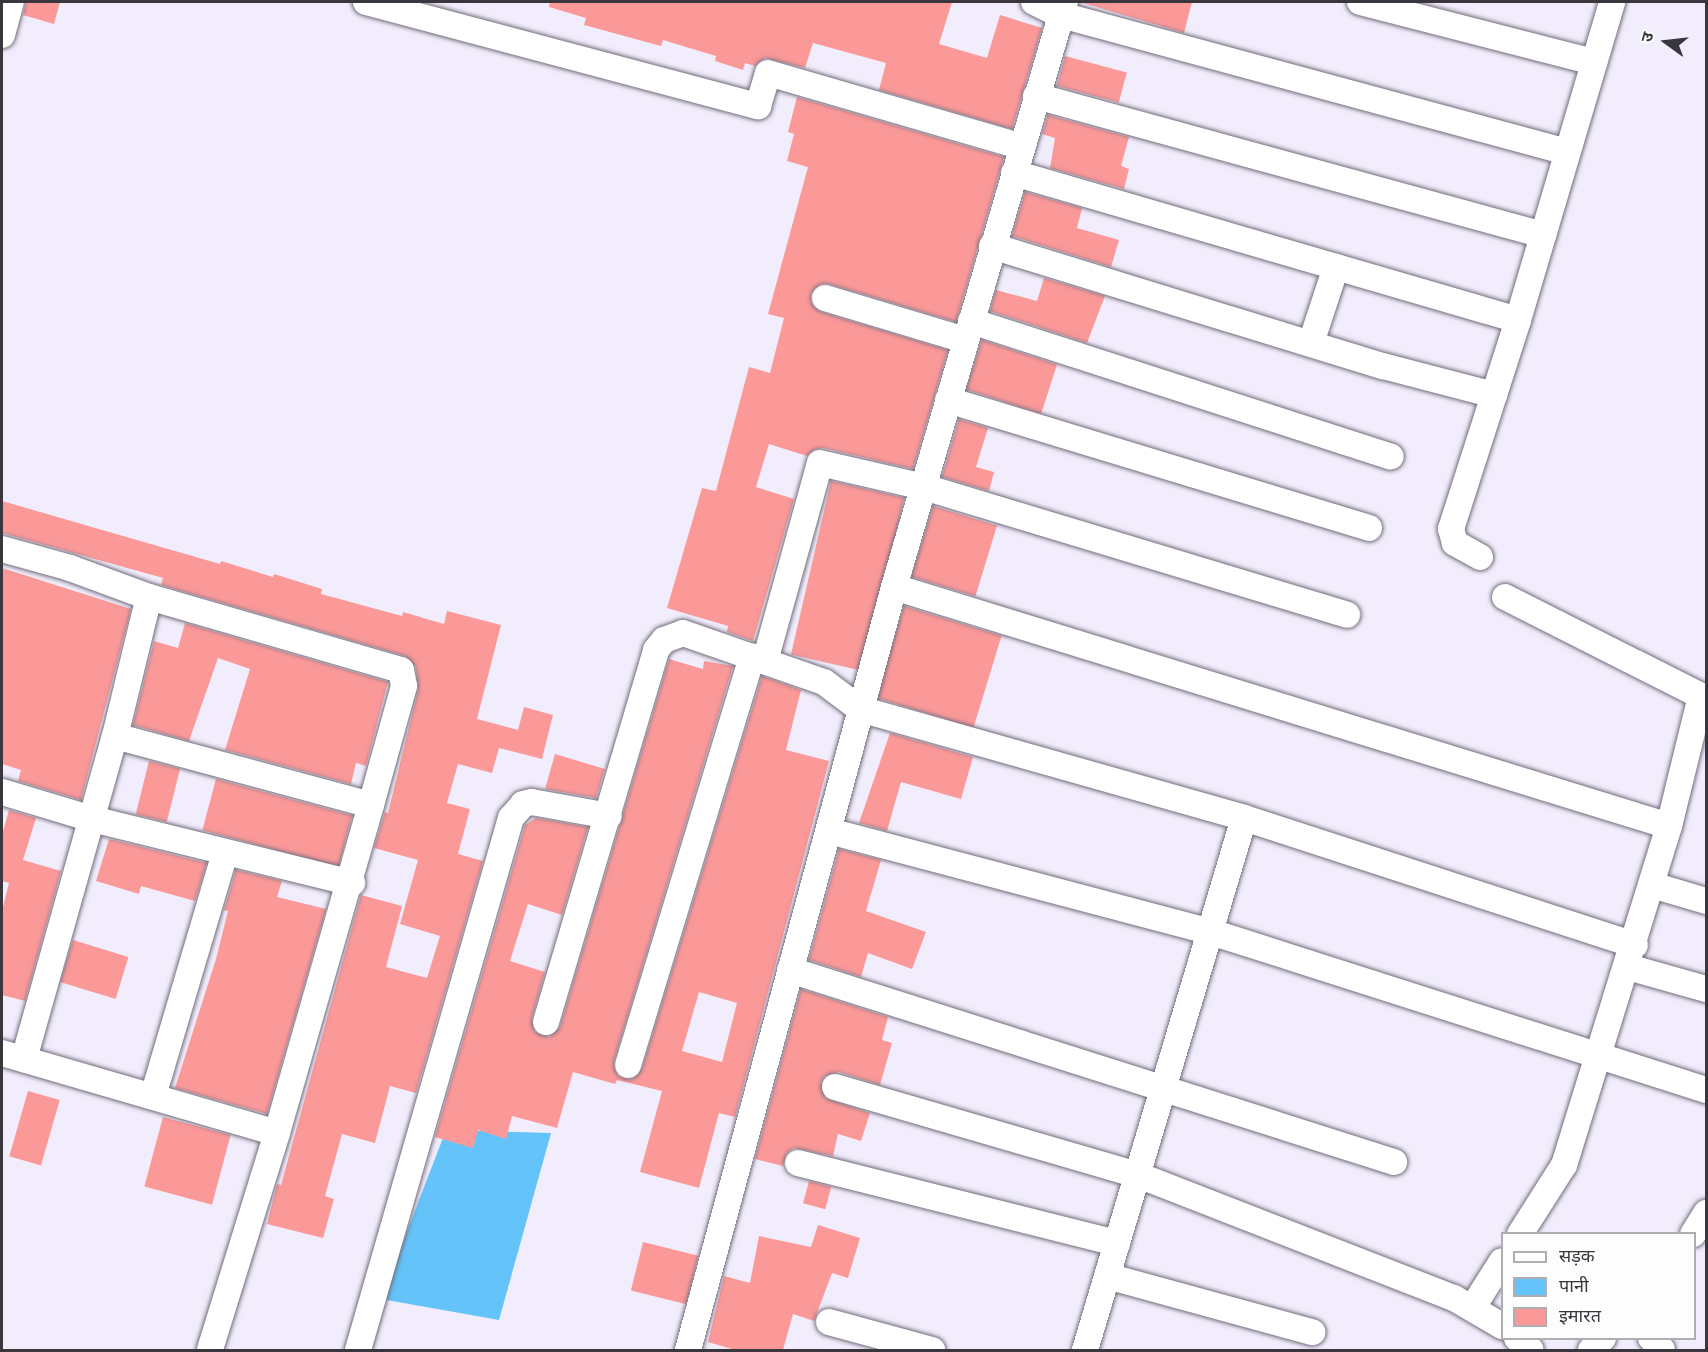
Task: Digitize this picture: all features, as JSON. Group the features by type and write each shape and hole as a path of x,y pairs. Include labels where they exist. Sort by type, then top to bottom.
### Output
{"street":[{"path":"2,35 10,2"},
{"path":"366,2 758,106 768,74 1022,147"},
{"path":"1035,2 1063,8 1567,152"},
{"path":"1360,2 1594,62"},
{"path":"1480,557 1455,543 1451,529 1518,320 1612,2"},
{"path":"688,1350 894,587 1063,8"},
{"path":"1036,96 1543,235"},
{"path":"1014,173 1518,320"},
{"path":"992,246 1311,343 1494,395"},
{"path":"1311,343 1336,267"},
{"path":"825,298 968,331 1391,457"},
{"path":"948,400 1369,528"},
{"path":"628,1065 820,463 924,487 1347,615"},
{"path":"2,549 70,568 149,597 400,670 404,686 352,883 210,1350"},
{"path":"894,587 1669,826"},
{"path":"149,597 116,736 92,819 13,1056 277,1133"},
{"path":"1505,597 1705,695 1631,956 1564,1165 1521,1232"},
{"path":"546,1022 609,816 656,650 664,640 683,633 824,682 860,709 1244,818 1631,956 1707,989"},
{"path":"116,736 371,805"},
{"path":"2,792 92,819 352,883"},
{"path":"358,1350 511,818 523,804 532,802 609,816"},
{"path":"1085,1350 1244,818"},
{"path":"829,831 1211,932 1707,1090"},
{"path":"153,1096 225,853"},
{"path":"1652,885 1707,901"},
{"path":"790,970 1394,1162"},
{"path":"835,1087 1138,1175 1473,1307 1501,1325"},
{"path":"798,1163 1117,1243"},
{"path":"1694,1232 1707,1213"},
{"path":"1473,1307 1501,1264"},
{"path":"1107,1276 1312,1332"},
{"path":"829,1322 932,1350"},
{"path":"1519,1340 1531,1350"}],"water":[{"path":"446,1130 551,1133 499,1320 381,1299"}],"building":[{"path":"26,2 60,2 54,24 23,15"},
{"path":"550,2 952,2 939,44 987,58 1000,15 1042,28 1012,129 879,90 886,63 813,43 805,68 765,58 755,66 745,63 743,70 715,61 716,56 663,40 661,46 584,25 586,18 549,7"},
{"path":"1080,2 1192,2 1184,33"},
{"path":"1065,56 1127,73 1119,103 1057,86"},
{"path":"797,97 1004,157 956,322 829,284 821,284 811,293 811,302 821,312 948,350 913,469 823,448 815,449 807,456 769,444 756,487 794,499 753,641 727,632 728,626 667,608 702,488 716,491 749,367 770,373 784,318 768,314 808,167 787,161 794,134 788,132"},
{"path":"1048,115 1129,137 1121,166 1129,169 1124,189 1050,168 1055,138 1042,134"},
{"path":"1025,192 1082,208 1077,228 1119,240 1111,267 1012,236"},
{"path":"1044,278 1105,296 1087,343 990,311 996,290 1037,301"},
{"path":"982,340 1057,364 1041,414 966,389"},
{"path":"959,419 988,428 976,467 994,472 989,491 942,477"},
{"path":"831,481 904,498 864,671 791,654"},
{"path":"2,501 220,564 221,561 273,577 274,574 322,589 321,594 402,616 403,612 444,624 447,611 501,625 477,719 518,730 524,707 553,715 542,759 499,748 492,773 458,764 447,803 470,809 458,854 483,861 416,1093 390,1086 375,1143 342,1134 325,1196 334,1199 323,1238 267,1224 277,1184 281,1185 361,895 402,906 386,967 427,978 440,936 400,924 418,860 374,848 385,812 388,813 418,690 416,667 405,656 161,585 163,578 2,533"},
{"path":"933,506 997,526 975,596 911,577"},
{"path":"2,568 131,609 81,800 18,781 21,770 2,764"},
{"path":"904,606 1002,636 973,728 876,698"},
{"path":"185,623 388,682 366,766 356,763 351,784 225,750 250,669 218,658 189,741 133,725 154,641 178,648"},
{"path":"669,659 703,669 704,661 733,666 614,1061 618,1076 632,1079 642,1069 762,676 801,690 786,750 829,761 735,1117 719,1113 699,1188 640,1172 662,1091 617,1080 615,1084 573,1072 557,1128 512,1116 506,1139 478,1130 473,1148 435,1137 525,825 536,818 588,827 562,915 528,904 510,961 545,972 532,1018 535,1032 549,1037 560,1027","holes":["699,992 737,1003 722,1062 682,1051"]},
{"path":"890,733 973,757 961,799 901,782 887,831 859,823"},
{"path":"555,754 605,769 596,798 545,789"},
{"path":"149,761 180,769 167,822 136,814"},
{"path":"216,779 352,815 338,867 202,830"},
{"path":"9,810 36,818 23,860 61,871 25,1001 2,995 2,911 9,883 2,881 2,835"},
{"path":"109,839 207,863 195,901 141,886 139,894 96,881"},
{"path":"839,849 881,860 866,911 926,932 912,969 868,953 861,977 809,960"},
{"path":"236,870 282,881 277,897 326,909 267,1114 175,1088 216,959 228,911 224,910"},
{"path":"73,940 128,957 116,999 60,982"},
{"path":"801,989 888,1017 882,1040 892,1043 880,1085 839,1072 825,1076 821,1082 825,1098 870,1113 861,1141 838,1134 833,1156 794,1148 787,1153 783,1166 755,1159"},
{"path":"28,1091 60,1100 41,1165 9,1156"},
{"path":"163,1117 231,1135 212,1205 144,1187"},
{"path":"809,1181 831,1187 825,1209 803,1203"},
{"path":"818,1225 860,1238 848,1278 832,1273 814,1321 793,1314 783,1350 735,1350 708,1342 724,1276 750,1283 759,1236 811,1247"},
{"path":"643,1242 698,1256 686,1304 631,1291"}]}
